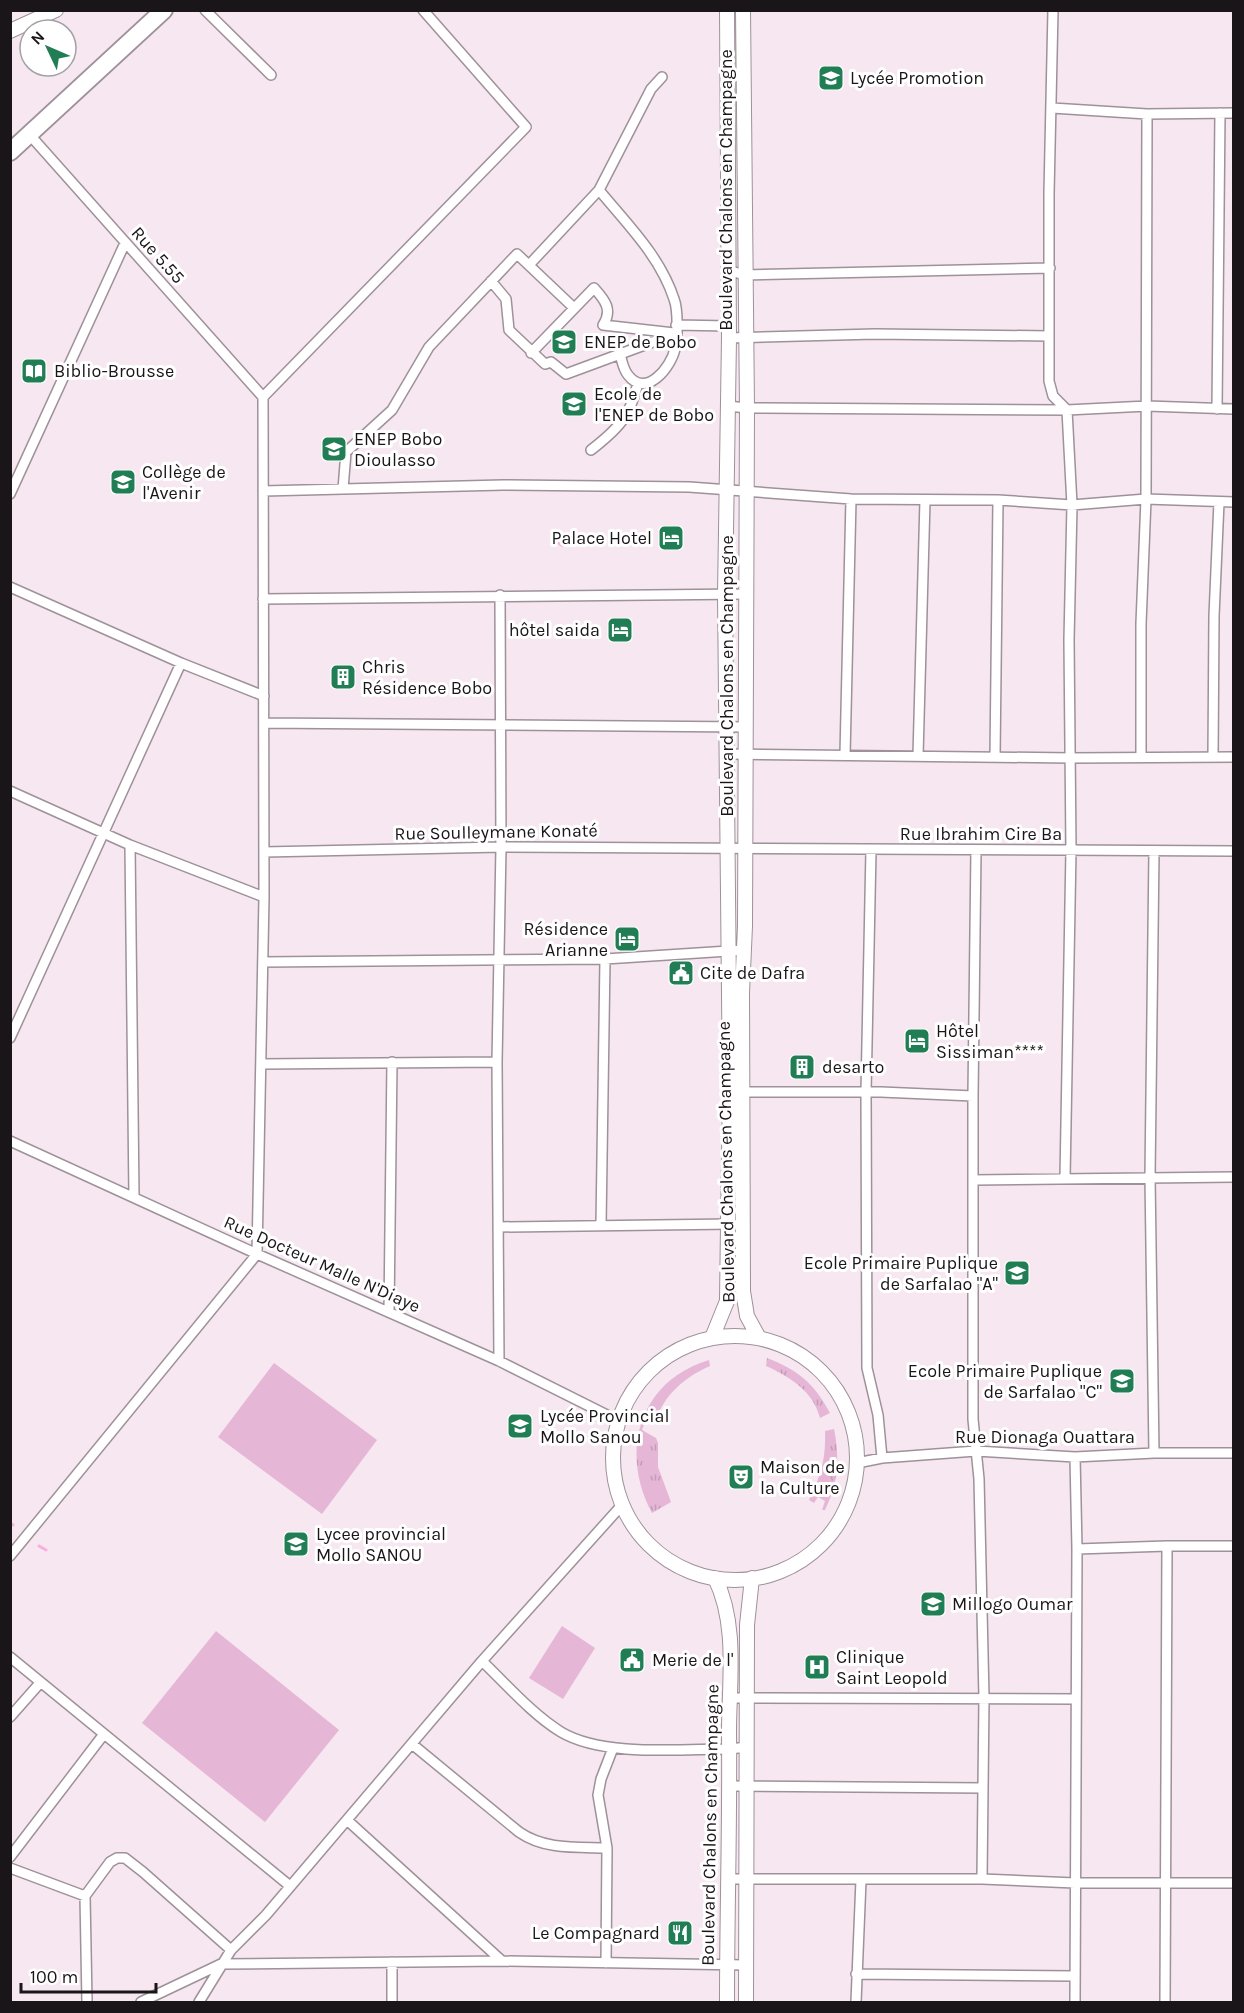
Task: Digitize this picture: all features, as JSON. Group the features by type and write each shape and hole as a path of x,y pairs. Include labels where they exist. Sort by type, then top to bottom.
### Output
{"highway":[{"path":"10,152 164,10"}],"main road":[{"path":"10,31 56,10"},
{"name":"Boulevard Chalons en Champagne","path":"727,10 729,332 725,595 728,951 736,1092"},
{"name":"Boulevard Chalons en Champagne","path":"712,1338 727,1301 735,1224 736,1092 744,950 747,408 743,10"},
{"name":"Boulevard Chalons en Champagne","path":"735,1224 744,1303 747,1316 759,1338"},
{"path":"740,1336 759,1338 805,1357 833,1385 844,1402 851,1421 856,1441 857,1463 846,1508 825,1540 811,1553 777,1572 752,1578 715,1578 682,1568 657,1552 637,1531 622,1505 616,1486 613,1466 614,1446 619,1421 631,1394 653,1368 680,1349 712,1338 740,1336"},
{"name":"Boulevard Chalons en Champagne","path":"715,1578 723,1596 729,1639 730,1786 727,2002"},
{"name":"Boulevard Chalons en Champagne","path":"746,2002 747,1625 752,1578"}],"street":[{"path":"205,10 271,75"},
{"path":"10,1556 257,1254 264,897 263,397 526,127 423,10"},
{"path":"1053,10 1048,193 1049,381 1053,396 1067,410 1072,505 1069,640 1071,850 1065,1178"},
{"path":"528,264 599,190 651,89 662,77"},
{"path":"1052,108 1147,114 1233,113"},
{"path":"1217,409 1220,113"},
{"path":"1142,758 1141,624 1146,500 1147,114"},
{"name":"Rue 5.55","path":"29,134 263,397"},
{"path":"599,190 652,253 675,300 675,349 668,365 659,377 646,384 638,383 628,376 620,354"},
{"path":"10,495 125,243"},
{"path":"343,489 346,452 392,410 429,347 517,254 574,308"},
{"path":"728,270 744,275 1050,268"},
{"path":"491,281 506,299 509,330 545,364 551,362 566,374 620,354 676,329"},
{"path":"531,353 594,288 606,301 608,318 603,325 729,332 745,338 875,334 1049,336"},
{"path":"591,450 611,434 628,414 638,383"},
{"path":"728,406 1067,410 1146,406 1233,409"},
{"path":"263,491 514,485 727,489 851,499 998,500 1072,505 1146,500 1233,502"},
{"path":"845,755 851,499"},
{"path":"918,756 925,500"},
{"path":"995,757 998,500"},
{"path":"1213,757 1214,616 1219,502"},
{"path":"10,586 181,663 264,696"},
{"path":"263,599 745,594"},
{"path":"499,1361 497,1062 502,724 500,595"},
{"path":"10,1038 181,663"},
{"path":"264,723 746,726"},
{"path":"727,754 1071,758 1233,757"},
{"path":"10,791 104,835 264,897"},
{"path":"130,845 134,1197"},
{"name":"Rue Soulleymane Konaté","path":"264,852 501,847 728,848"},
{"name":"Rue Ibrahim Cire Ba","path":"728,848 1233,852"},
{"path":"871,850 866,1092 867,1368 878,1415 882,1458"},
{"path":"976,850 973,1419 979,1479 984,1698 982,1879"},
{"path":"1154,851 1150,1177 1154,1453"},
{"path":"263,962 605,959 744,950"},
{"path":"601,1225 605,959"},
{"path":"389,1312 392,1062"},
{"path":"261,1064 497,1062"},
{"path":"736,1092 866,1092 973,1096"},
{"name":"Rue Docteur Malle N'Diaye","path":"10,1141 499,1361 619,1421"},
{"path":"973,1180 1233,1177"},
{"path":"499,1227 735,1224"},
{"name":"Rue Dionaga Ouattara","path":"857,1463 882,1458 976,1451 1075,1457 1154,1453 1233,1453"},
{"path":"1075,1457 1077,1549 1075,2002"},
{"path":"199,2002 231,1950 290,1886 482,1661 622,1505"},
{"path":"1165,2002 1167,1546"},
{"path":"1077,1549 1233,1546"},
{"path":"10,1657 290,1886"},
{"path":"482,1661 547,1722 564,1733 585,1742 613,1748 729,1749 747,1747"},
{"path":"10,1717 40,1683"},
{"path":"729,1698 1076,1699"},
{"path":"10,1857 104,1734"},
{"path":"412,1744 532,1841 550,1846 607,1848"},
{"path":"606,1963 607,1848 600,1810 599,1786 613,1748"},
{"path":"730,1786 983,1788"},
{"path":"347,1820 502,1961"},
{"path":"87,2002 85,1896 110,1862 117,1858 125,1858 231,1950"},
{"path":"10,1868 85,1896"},
{"path":"729,1879 982,1879 1075,1883 1233,1883"},
{"path":"856,2002 861,1880"},
{"path":"141,2002 221,1964 502,1961 745,1965"},
{"path":"392,1962 392,2002"},
{"path":"856,1974 1075,1976"}],"green space":[{"path":"767,1358 788,1367 804,1379 818,1393 830,1413 820,1418 817,1408 806,1393 792,1380 766,1366"},
{"path":"709,1360 710,1366 683,1382 663,1404 654,1424 645,1422 642,1430 656,1438 658,1467 671,1502 652,1513 642,1490 637,1466 637,1443 642,1422 652,1402 666,1384 685,1370"},
{"path":"274,1363 377,1440 322,1514 218,1437"},
{"path":"834,1429 837,1471 833,1490 825,1510 822,1510 825,1501 818,1497 814,1503 809,1500 822,1467 825,1431"},
{"path":"562,1626 595,1648 563,1699 529,1678"},
{"path":"216,1631 339,1730 265,1822 142,1723"}],"shaded area":[{"path":"564,534 573,538 575,541 573,544 562,547 551,540 553,537"}],"waterway":[{"path":"39,1546 46,1550"}],"place":[{"name":"Lycée Promotion","path":"831,78"},
{"name":"ENEP de Bobo","path":"564,342"},
{"name":"Biblio-Brousse","path":"34,371"},
{"name":"Ecole de l'ENEP de Bobo","path":"574,404"},
{"name":"ENEP Bobo Dioulasso","path":"334,449"},
{"name":"Collège de l'Avenir","path":"123,482"},
{"name":"Palace Hotel","path":"671,538"},
{"name":"hôtel saida","path":"620,630"},
{"name":"Chris Résidence Bobo","path":"343,677"},
{"name":"Résidence Arianne","path":"627,939"},
{"name":"Cite de Dafra","path":"681,973"},
{"name":"Hôtel Sissiman****","path":"917,1041"},
{"name":"desarto","path":"802,1067"},
{"name":"Ecole Primaire Puplique de Sarfalao \"A\"","path":"1017,1273"},
{"name":"Ecole Primaire Puplique de Sarfalao \"C\"","path":"1122,1381"},
{"name":"Lycée Provincial Mollo Sanou","path":"520,1426"},
{"name":"Maison de la Culture","path":"741,1477"},
{"name":"Lycee provincial Mollo SANOU","path":"296,1544"},
{"name":"Millogo Oumar","path":"933,1604"},
{"name":"Merie de l'","path":"632,1660"},
{"name":"Clinique Saint Leopold","path":"817,1667"},
{"name":"Le Compagnard","path":"680,1933"}]}
